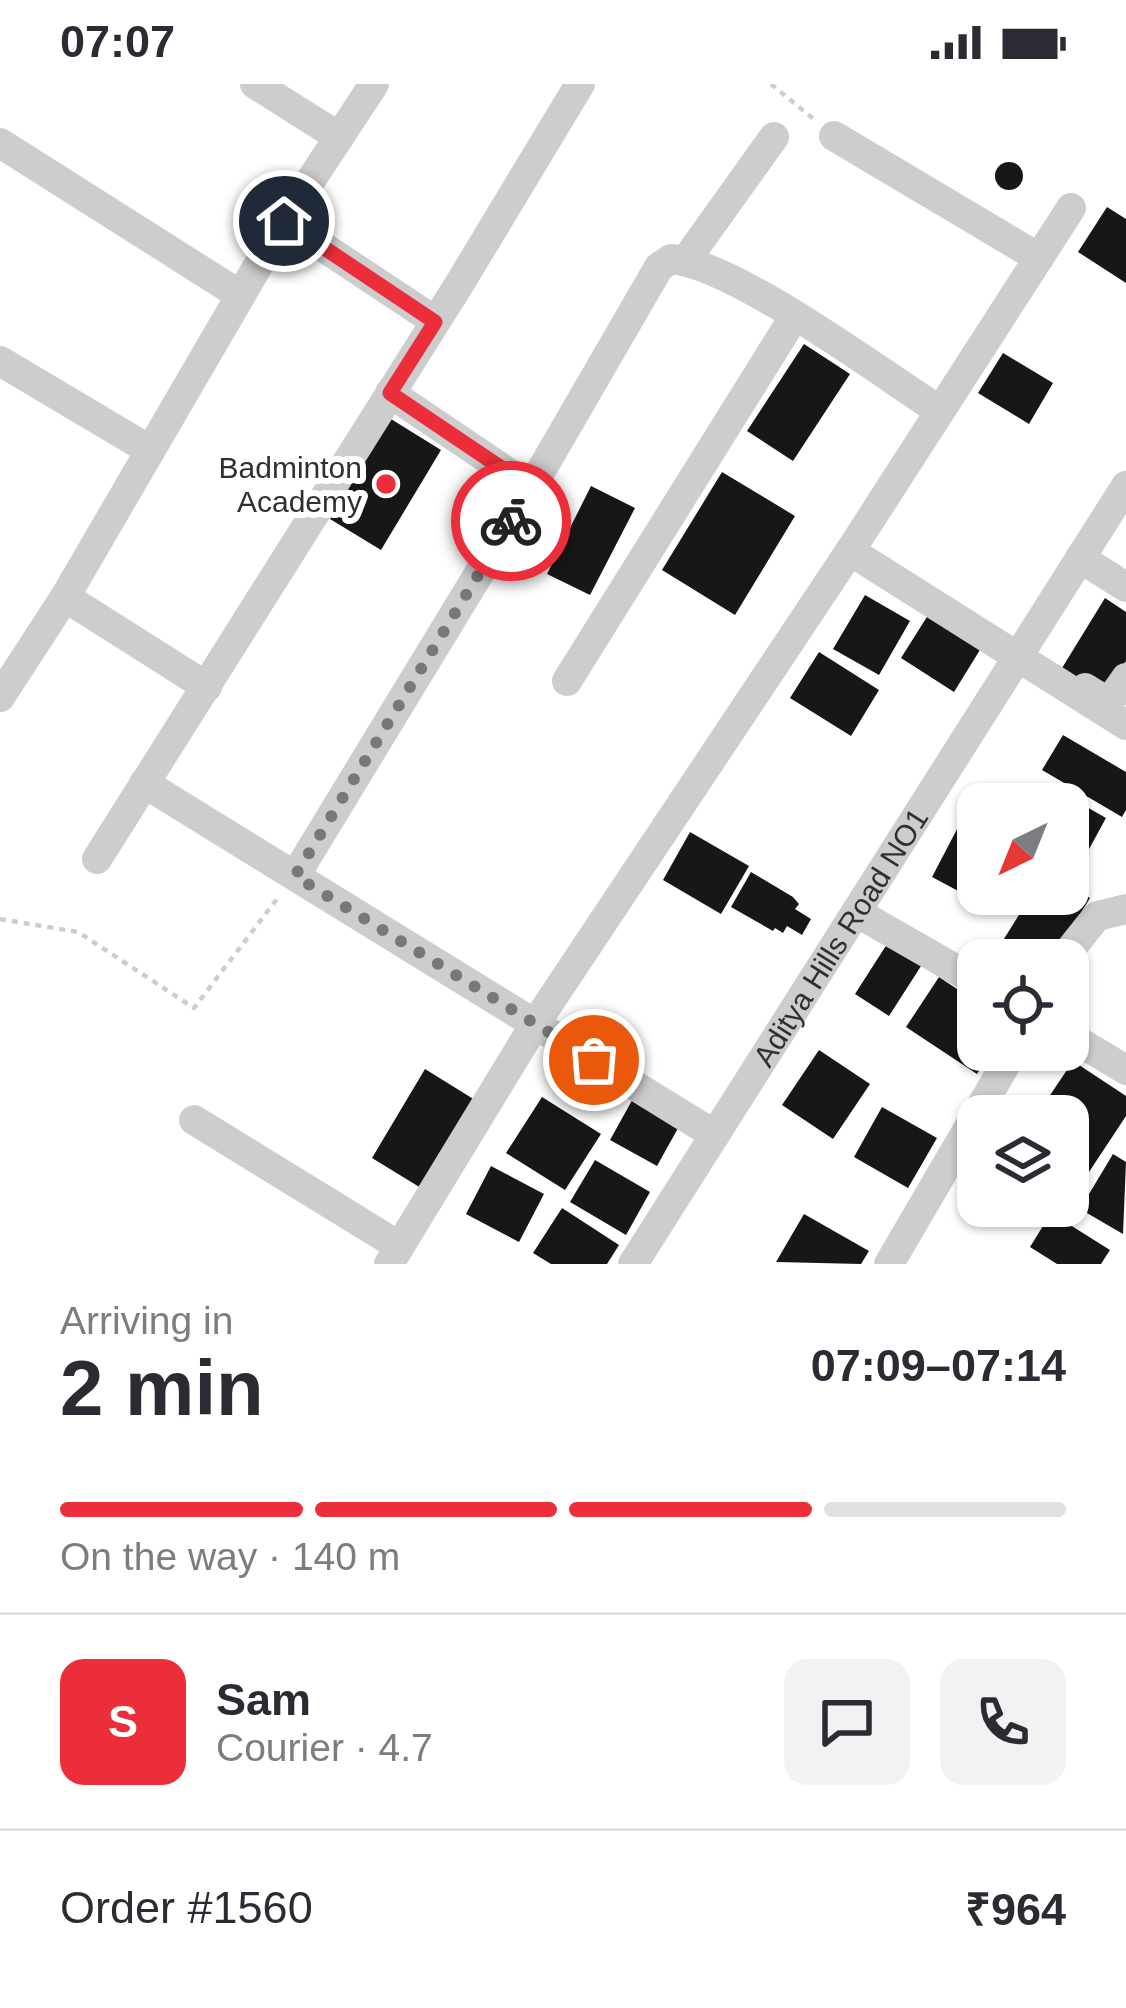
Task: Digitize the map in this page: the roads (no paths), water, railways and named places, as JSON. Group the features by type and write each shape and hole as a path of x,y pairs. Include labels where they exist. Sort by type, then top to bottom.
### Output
{"street":[{"path":"255,84 339,137"},
{"path":"0,697 64,597 284,221 374,84"},
{"path":"97,859 580,84"},
{"path":"834,136 1039,258"},
{"path":"686,260 774,137"},
{"path":"0,143 240,295"},
{"path":"194,1120 394,1255 535,1024 1071,208"},
{"path":"284,221 435,322"},
{"path":"295,876 659,267 671,259 686,260 726,277 940,411"},
{"path":"567,681 794,317"},
{"path":"0,361 148,449"},
{"path":"390,393 531,488"},
{"name":"Aditya Hills Road NO1","path":"633,1264 1126,486"},
{"path":"850,551 1106,700 1126,678"},
{"path":"1080,558 1126,587"},
{"path":"64,597 207,686"},
{"path":"1021,653 1126,725"},
{"path":"144,783 715,1135"},
{"path":"1079,939 1097,916 1126,909"},
{"path":"856,912 957,970"},
{"path":"1089,1048 1126,1070"},
{"path":"889,1264 1002,1071"}],"place":[{"name":"Badminton Academy","path":"386,484"}]}
